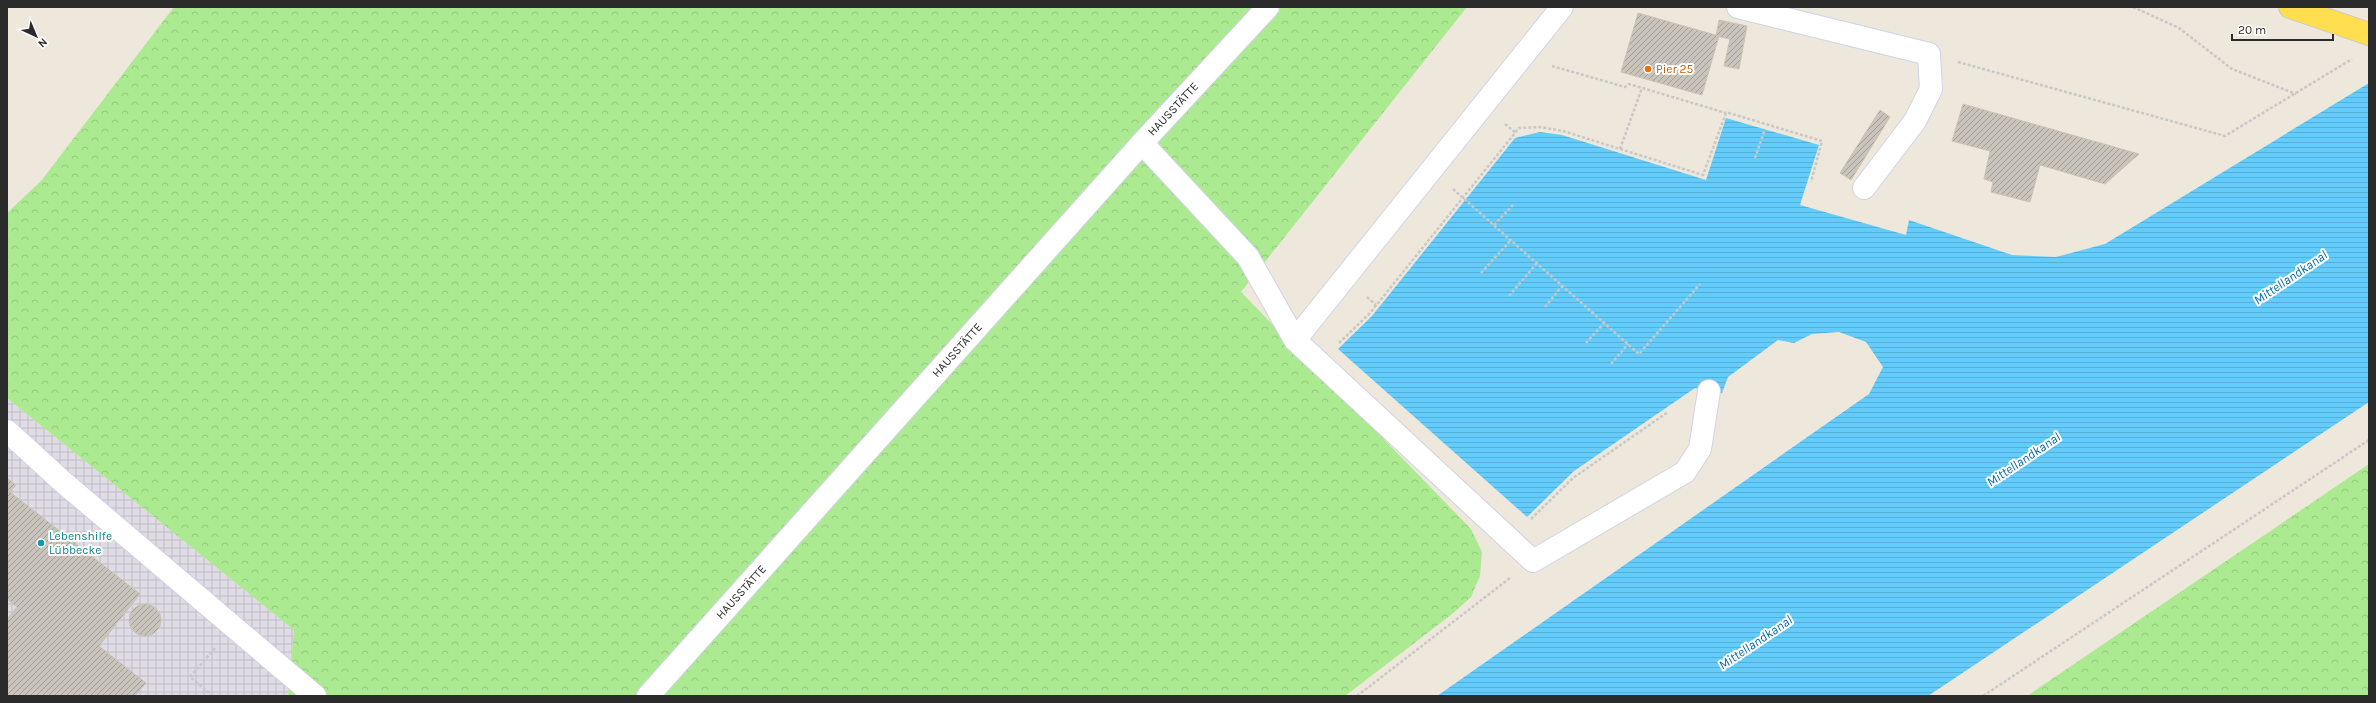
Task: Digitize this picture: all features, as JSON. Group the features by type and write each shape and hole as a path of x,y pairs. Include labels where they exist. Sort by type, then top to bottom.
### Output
{"main road":[{"path":"2290,7 2366,32"}],"street":[{"name":"HAUSSTÄTTE","path":"648,696 1142,143 1268,7"},
{"path":"1295,340 1562,7"},
{"path":"1738,7 1929,54 1931,89 1915,121 1864,188"},
{"path":"1142,143 1248,257 1295,340 1533,561 1685,472 1700,449 1709,391"},
{"path":"7,431 63,482 315,696"}],"path":[{"path":"2133,7 2179,28 2232,69 2296,94"},
{"path":"1929,54 2225,136 2356,57"},
{"path":"1523,56 1541,63 1626,87 1629,84 1822,141 1811,182"},
{"path":"1620,149 1642,88"},
{"path":"1337,345 1376,305 1519,128 1563,131 1703,175 1726,113"},
{"path":"1503,123 1516,133"},
{"path":"1755,158 1765,129"},
{"path":"1453,189 1639,354 1700,284"},
{"path":"1494,225 1513,205"},
{"path":"1481,273 1511,240"},
{"path":"1509,296 1536,263"},
{"path":"1545,307 1562,286"},
{"path":"1365,295 1376,305"},
{"path":"1586,343 1604,323"},
{"path":"1611,364 1628,344"},
{"path":"1525,520 1530,520 1573,478 1668,412"},
{"path":"1983,696 2369,440"},
{"path":"1357,696 1533,561"},
{"path":"213,696 190,677 234,626"}],"shaded area":[{"path":"7,398 294,630 288,696 7,696"}],"green space":[{"path":"174,7 1467,7 1241,292 1471,529 1482,552 1480,576 1471,597 1451,615 1345,696 288,696 294,630 7,398 7,213 41,181"},
{"path":"2369,464 2369,696 2027,696"}],"water":[{"name":"Mittellandkanal","path":"2369,83 2369,402 1928,696 1437,696 1869,394 1883,367 1866,342 1839,332 1812,334 1794,343 1778,340 1728,377 1722,393 1695,388 1574,471 1527,517 1338,349 1372,316 1515,138 1540,132 1562,135 1706,180 1726,118 1819,145 1800,205 1906,235 1909,220 2012,255 2056,257 2105,244"}],"building":[{"path":"1638,13 1719,36 1702,95 1621,72"},
{"path":"1719,20 1747,26 1739,69 1724,66 1730,39 1716,36"},
{"path":"1963,104 2139,154 2105,184 2040,165 2030,202 1991,192 1993,182 1984,179 1990,151 1952,141"},
{"path":"1880,110 1890,117 1851,180 1840,173"},
{"name":"Lebenshilfe Lübbecke","path":"7,478 16,485 10,492 140,594 99,646 146,683 135,696 7,696 7,619 17,607 7,599"},
{"path":"142,604 148,604 158,611 161,620 160,626 154,633 148,636 142,636 132,629 129,623 129,617 136,607"}],"place":[{"name":"Pier 25","path":"1648,69"},
{"name":"Lebenshilfe Lübbecke","path":"41,543"}]}
